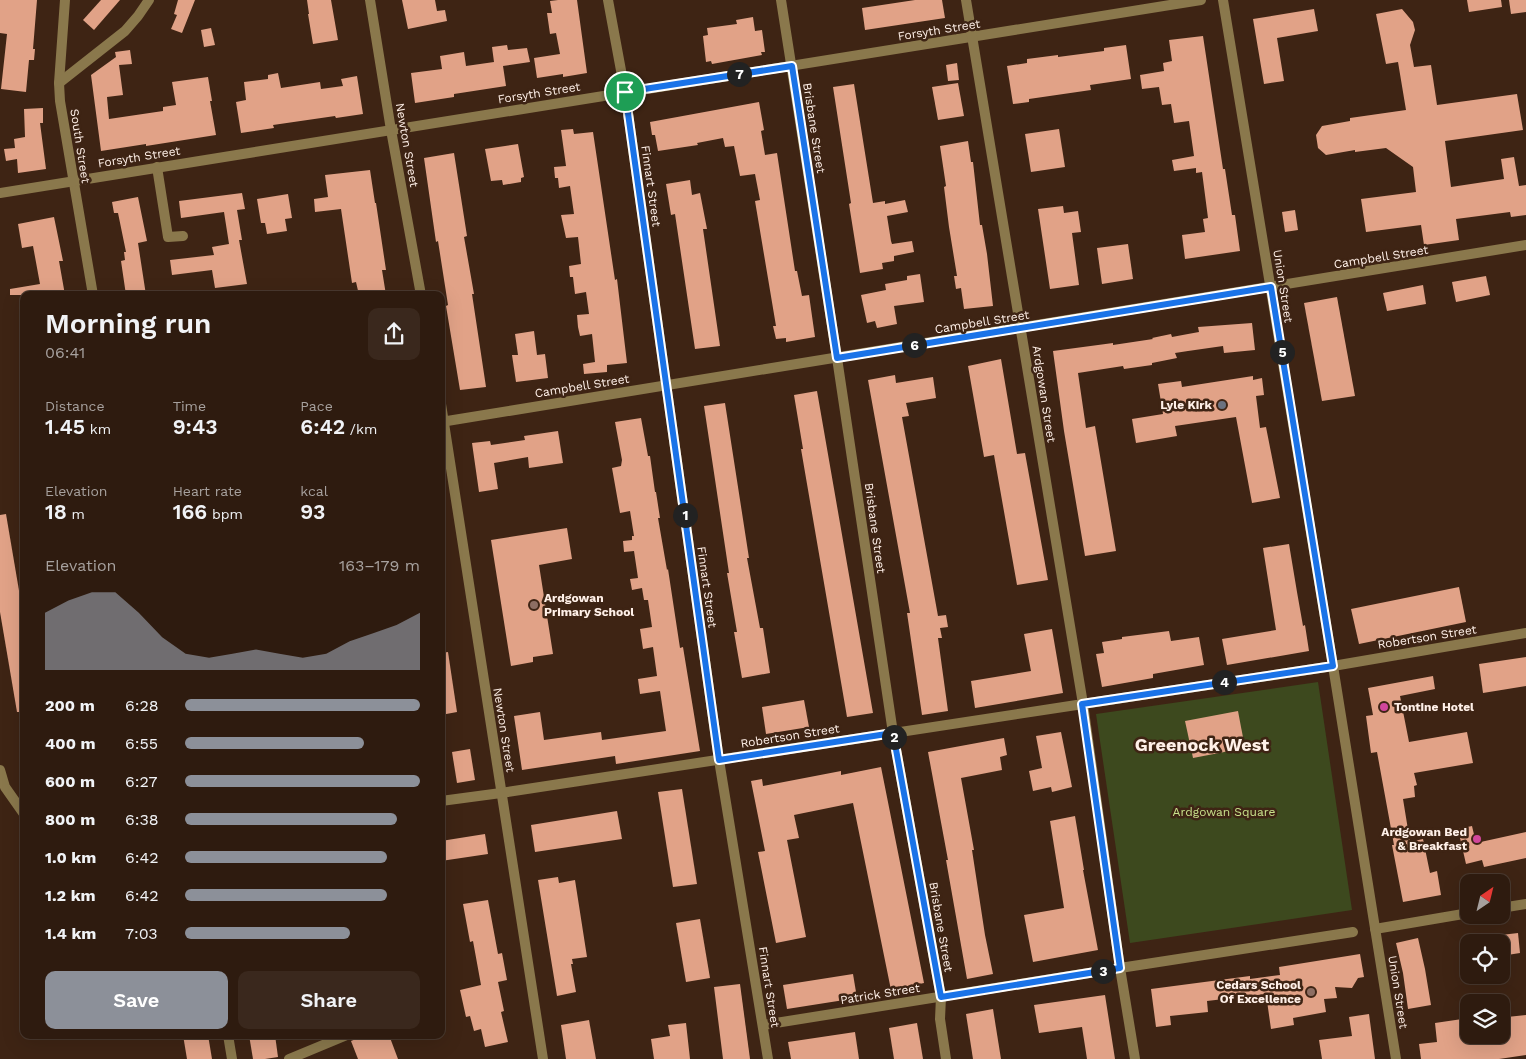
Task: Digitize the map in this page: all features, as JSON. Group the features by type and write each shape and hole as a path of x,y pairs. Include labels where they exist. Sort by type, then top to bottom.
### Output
{"street":[{"name":"South Street","path":"65,0 59,83 60,101 92,291"},
{"path":"59,83 125,31 149,0"},
{"name":"Newton Street","path":"370,0 420,291"},
{"name":"Finnart Street","path":"608,0 625,92 719,760 768,1059"},
{"name":"Brisbane Street","path":"781,0 893,733 941,997 940,1019 946,1059"},
{"name":"Ardgowan Street","path":"966,0 1082,704"},
{"name":"Forsyth Street","path":"0,193 1201,0"},
{"name":"Union Street","path":"1223,0 1333,666"},
{"path":"157,167 168,237 183,236"},
{"name":"Campbell Street","path":"445,422 1526,245"},
{"name":"Newton Street","path":"445,435 543,1059"},
{"name":"Robertson Street","path":"1333,666 1526,634"},
{"path":"1135,1059 1082,704 1333,666 1376,929 1460,915"},
{"name":"Robertson Street","path":"445,800 1082,704"},
{"path":"0,770 5,787 20,808"},
{"path":"1510,907 1526,904"},
{"name":"Union Street","path":"1376,929 1396,1059"},
{"path":"1120,968 1353,932"},
{"name":"Patrick Street","path":"763,1025 1120,968"},
{"path":"229,1039 232,1059"},
{"path":"289,1059 337,1039"}],"green space":[{"name":"Ardgowan Square","path":"1318,682 1352,910 1130,943 1096,714"}],"building":[{"path":"0,0 37,0 33,49 35,49 34,60 29,60 26,92 1,89 7,34 0,33"},
{"path":"101,0 120,0 94,30 83,20"},
{"path":"178,0 195,0 182,33 171,29 177,15 174,14"},
{"path":"307,0 331,0 338,40 313,44"},
{"path":"402,0 435,0 437,11 445,10 447,21 408,29"},
{"path":"577,0 587,73 563,77 563,74 537,78 534,58 560,54 556,33 550,34 547,13 552,13 550,1"},
{"path":"915,0 942,0 945,18 865,30 862,8"},
{"path":"1467,0 1501,0 1502,7 1469,12"},
{"path":"1509,0 1526,0 1526,12 1511,14"},
{"path":"1314,9 1318,31 1277,38 1284,81 1264,84 1253,19"},
{"path":"1402,9 1413,22 1415,30 1410,45 1414,67 1431,65 1437,105 1517,94 1523,130 1445,141 1451,187 1504,179 1501,159 1514,157 1519,186 1526,185 1526,215 1511,217 1510,212 1456,219 1459,240 1424,245 1421,225 1366,232 1361,199 1416,192 1413,167 1386,148 1355,152 1355,150 1326,155 1318,148 1316,135 1322,126 1350,121 1350,118 1406,110 1398,62 1386,64 1376,14"},
{"path":"753,17 755,31 762,30 765,52 761,52 762,55 712,64 711,61 706,62 703,36 708,35 707,28 737,24 736,20"},
{"path":"211,28 215,45 204,47 201,30"},
{"path":"1203,36 1223,169 1225,169 1232,215 1235,215 1240,251 1185,259 1182,235 1205,232 1203,219 1208,218 1202,172 1196,173 1196,168 1174,171 1172,160 1194,156 1189,121 1174,123 1171,104 1162,105 1159,87 1142,89 1140,75 1164,71 1163,63 1172,61 1169,40"},
{"path":"507,45 508,50 527,48 530,62 503,66 506,86 454,94 454,97 415,103 411,73 442,69 440,56 464,52 466,66 494,62 492,47"},
{"path":"1126,45 1131,79 1090,85 1091,90 1029,99 1029,102 1013,104 1007,66 1027,63 1027,59 1104,51 1104,48"},
{"path":"130,50 132,64 119,65 123,95 107,97 109,119 163,111 163,107 176,105 172,82 208,77 216,135 101,151 91,75 116,57 115,52"},
{"path":"957,63 959,80 948,81 946,65"},
{"path":"278,73 281,88 320,82 321,89 343,86 341,79 357,76 363,114 273,125 274,128 241,133 236,102 246,100 244,82 268,79 268,75"},
{"path":"958,83 964,116 938,120 932,87"},
{"path":"854,84 873,203 885,201 885,204 905,200 908,212 887,216 891,241 892,244 912,241 914,252 894,256 894,261 882,263 883,269 860,273 833,87"},
{"path":"759,102 764,130 761,131 765,155 777,153 795,271 797,271 802,296 809,295 815,337 786,342 786,338 776,339 773,326 776,326 755,201 760,200 755,174 740,176 734,146 725,147 723,138 697,143 698,145 658,151 655,135 652,135 650,122"},
{"path":"43,108 43,123 40,123 46,169 18,173 17,159 6,161 4,149 15,148 14,139 25,137 24,109"},
{"path":"573,129 574,134 593,132 615,280 617,279 627,363 607,365 607,372 584,374 583,364 595,362 592,334 580,336 578,327 577,315 589,314 586,292 575,294 573,277 570,277 569,266 581,264 578,237 566,238 561,215 574,214 570,186 559,188 558,178 555,178 554,167 566,166 561,130"},
{"path":"1059,129 1065,167 1031,172 1025,134"},
{"path":"968,141 971,162 973,162 980,225 982,225 987,254 993,306 964,309 961,288 956,289 954,276 957,276 949,227 944,187 946,186 940,146"},
{"path":"518,144 524,177 521,178 521,182 503,185 502,180 491,181 485,149"},
{"path":"454,153 467,236 464,237 474,294 472,294 486,387 460,390 424,158"},
{"path":"370,170 386,270 382,270 385,291 358,291 356,282 352,283 341,209 315,212 314,199 328,197 325,175"},
{"path":"690,180 692,195 700,193 707,229 703,229 720,346 695,349 675,214 671,215 666,184"},
{"path":"242,193 245,209 237,210 242,240 239,240 247,284 215,288 212,270 172,275 170,260 214,255 212,247 229,244 224,212 181,218 179,201"},
{"path":"288,194 292,218 285,219 287,231 267,234 265,223 261,223 257,199"},
{"path":"138,197 147,241 138,243 145,291 125,291 121,261 125,260 124,252 126,252 118,213 114,213 112,202"},
{"path":"1063,206 1064,213 1078,211 1081,232 1072,233 1079,285 1050,289 1038,209"},
{"path":"1295,210 1298,230 1285,232 1282,212"},
{"path":"54,217 63,261 59,261 64,291 20,291 20,295 10,295 10,289 40,284 33,246 22,248 18,224"},
{"path":"1128,244 1133,279 1102,284 1097,248"},
{"path":"920,274 924,302 894,306 897,324 877,328 875,321 867,323 861,295 886,290 885,284 907,280 907,276"},
{"path":"1486,276 1490,295 1456,302 1452,282"},
{"path":"1423,285 1426,304 1387,311 1383,293"},
{"path":"1337,297 1355,396 1322,401 1304,303"},
{"path":"1252,323 1255,350 1224,353 1223,346 1175,353 1177,358 1152,363 1152,365 1124,369 1123,366 1078,373 1086,428 1095,426 1116,551 1085,556 1053,351 1113,343 1113,345 1153,339 1171,334 1172,337 1199,332 1198,327"},
{"path":"534,331 537,355 545,354 548,378 516,382 512,355 518,355 515,334"},
{"path":"1001,359 1017,454 1025,453 1048,580 1017,585 994,455 984,457 968,366"},
{"path":"895,375 896,383 933,377 936,398 906,403 909,416 902,417 938,616 946,615 948,627 940,628 942,638 938,638 948,711 922,715 907,613 910,613 868,380"},
{"path":"1253,376 1253,380 1262,378 1264,395 1256,396 1260,428 1266,427 1280,498 1252,503 1236,417 1175,426 1177,436 1136,443 1132,419 1163,414 1158,384 1181,381 1182,387"},
{"path":"817,391 873,713 847,717 801,449 803,449 794,395"},
{"path":"725,403 749,558 747,558 760,628 763,628 770,673 742,678 734,632 737,632 727,573 729,573 704,406"},
{"path":"641,418 648,456 650,456 660,518 658,518 680,648 683,647 700,751 616,764 615,756 522,770 514,716 540,712 544,740 601,732 602,740 666,731 660,691 640,694 638,679 657,676 653,647 643,649 640,629 652,627 648,600 644,600 642,588 632,590 630,579 638,578 634,551 624,552 623,541 632,540 632,536 634,536 630,511 620,513 612,468 621,466 622,460 615,422"},
{"path":"558,431 563,463 529,468 528,457 494,463 498,489 479,492 472,443 490,441 491,445 525,440 524,436"},
{"path":"6,514 20,596 20,712 17,712 0,612 0,515"},
{"name":"Ardgowan Primary School","path":"567,528 572,559 539,565 553,654 533,657 533,662 511,666 491,540"},
{"path":"1289,544 1309,651 1227,665 1222,639 1276,630 1263,548"},
{"path":"1459,587 1466,622 1359,644 1351,609"},
{"path":"1052,629 1063,693 975,708 971,681 1031,671 1024,634"},
{"path":"1169,631 1171,641 1199,637 1204,665 1153,674 1153,678 1102,687 1096,654 1104,653 1102,642 1122,639 1122,637"},
{"path":"445,652 448,652 457,712 445,714"},
{"path":"1526,657 1526,686 1483,693 1479,664"},
{"path":"1433,676 1435,689 1400,696 1409,742 1467,732 1473,763 1414,773 1417,785 1414,786 1415,797 1403,799 1410,842 1423,839 1430,873 1437,871 1441,895 1403,902 1377,752 1371,753 1366,716 1373,715 1368,688"},
{"path":"804,700 809,727 766,734 762,707"},
{"path":"1238,711 1245,748 1193,758 1185,721"},
{"path":"1061,732 1072,787 1052,792 1051,787 1033,791 1029,771 1042,768 1036,736"},
{"path":"1004,738 1007,755 1000,757 1002,770 961,778 974,850 972,850 985,935 993,974 967,979 928,752"},
{"path":"470,749 475,780 457,783 452,752"},
{"path":"881,767 924,983 891,990 853,803 794,815 799,838 787,840 806,937 776,943 758,852 765,851 751,781 762,779 763,786 841,771 841,775"},
{"path":"682,789 697,884 673,887 658,792"},
{"path":"617,811 622,839 535,852 531,825"},
{"path":"1075,816 1098,950 1033,962 1024,915 1064,908 1050,821"},
{"path":"1472,826 1476,843 1526,832 1526,858 1484,867 1482,860 1466,864 1458,829"},
{"path":"485,834 488,854 445,860 445,840"},
{"path":"558,877 559,883 575,880 587,957 572,959 573,964 571,964 576,992 557,996 538,880"},
{"path":"488,900 498,954 502,953 507,980 498,982 504,1011 501,1012 508,1042 485,1047 481,1029 474,1031 470,1016 466,1017 460,990 481,985 473,941 470,942 463,904"},
{"path":"700,919 710,978 686,982 676,923"},
{"path":"1518,933 1520,953 1510,955 1510,934"},
{"path":"1418,938 1431,1005 1408,1009 1403,973 1396,943"},
{"path":"1360,954 1364,977 1358,978 1352,988 1335,987 1337,998 1324,999 1326,1012 1293,1018 1294,1025 1271,1029 1266,994 1207,1001 1208,1012 1170,1016 1171,1025 1156,1027 1151,989 1250,976 1250,979 1280,975 1279,967"},
{"path":"853,974 857,998 787,1009 783,985"},
{"path":"740,984 750,1059 723,1059 714,987"},
{"path":"1105,995 1115,1059 1087,1059 1082,1027 1039,1033 1034,1005"},
{"path":"993,1009 1001,1059 973,1059 966,1014"},
{"path":"1369,1014 1375,1059 1322,1059 1319,1040 1352,1036 1349,1017"},
{"path":"1526,1015 1526,1055 1499,1059 1421,1059 1419,1044 1437,1042 1435,1023 1460,1019 1460,1044 1510,1044 1510,1017"},
{"path":"589,1020 596,1059 566,1059 561,1025"},
{"path":"686,1023 690,1059 654,1059 651,1039 670,1036 668,1025"},
{"path":"917,1023 923,1059 894,1059 889,1028"},
{"path":"855,1032 859,1059 791,1059 788,1042"},
{"path":"184,1039 209,1039 212,1059 187,1059"},
{"path":"250,1039 276,1039 278,1057 253,1059"},
{"path":"356,1039 390,1039 398,1059 358,1059 351,1041"}],"place":[{"name":"Lyle Kirk","path":"1222,405"},
{"name":"Ardgowan Primary School","path":"534,605"},
{"name":"Tontine Hotel","path":"1384,707"},
{"name":"Ardgowan Bed & Breakfast","path":"1477,839"},
{"name":"Cedars School Of Excellence","path":"1311,992"}],"district":[{"name":"Greenock West","path":"1202,745"}],"route":[{"path":"792,66 837,358 1271,287 1333,666 1082,704 1120,968 941,997 893,733 719,760 625,92 792,66"}]}
